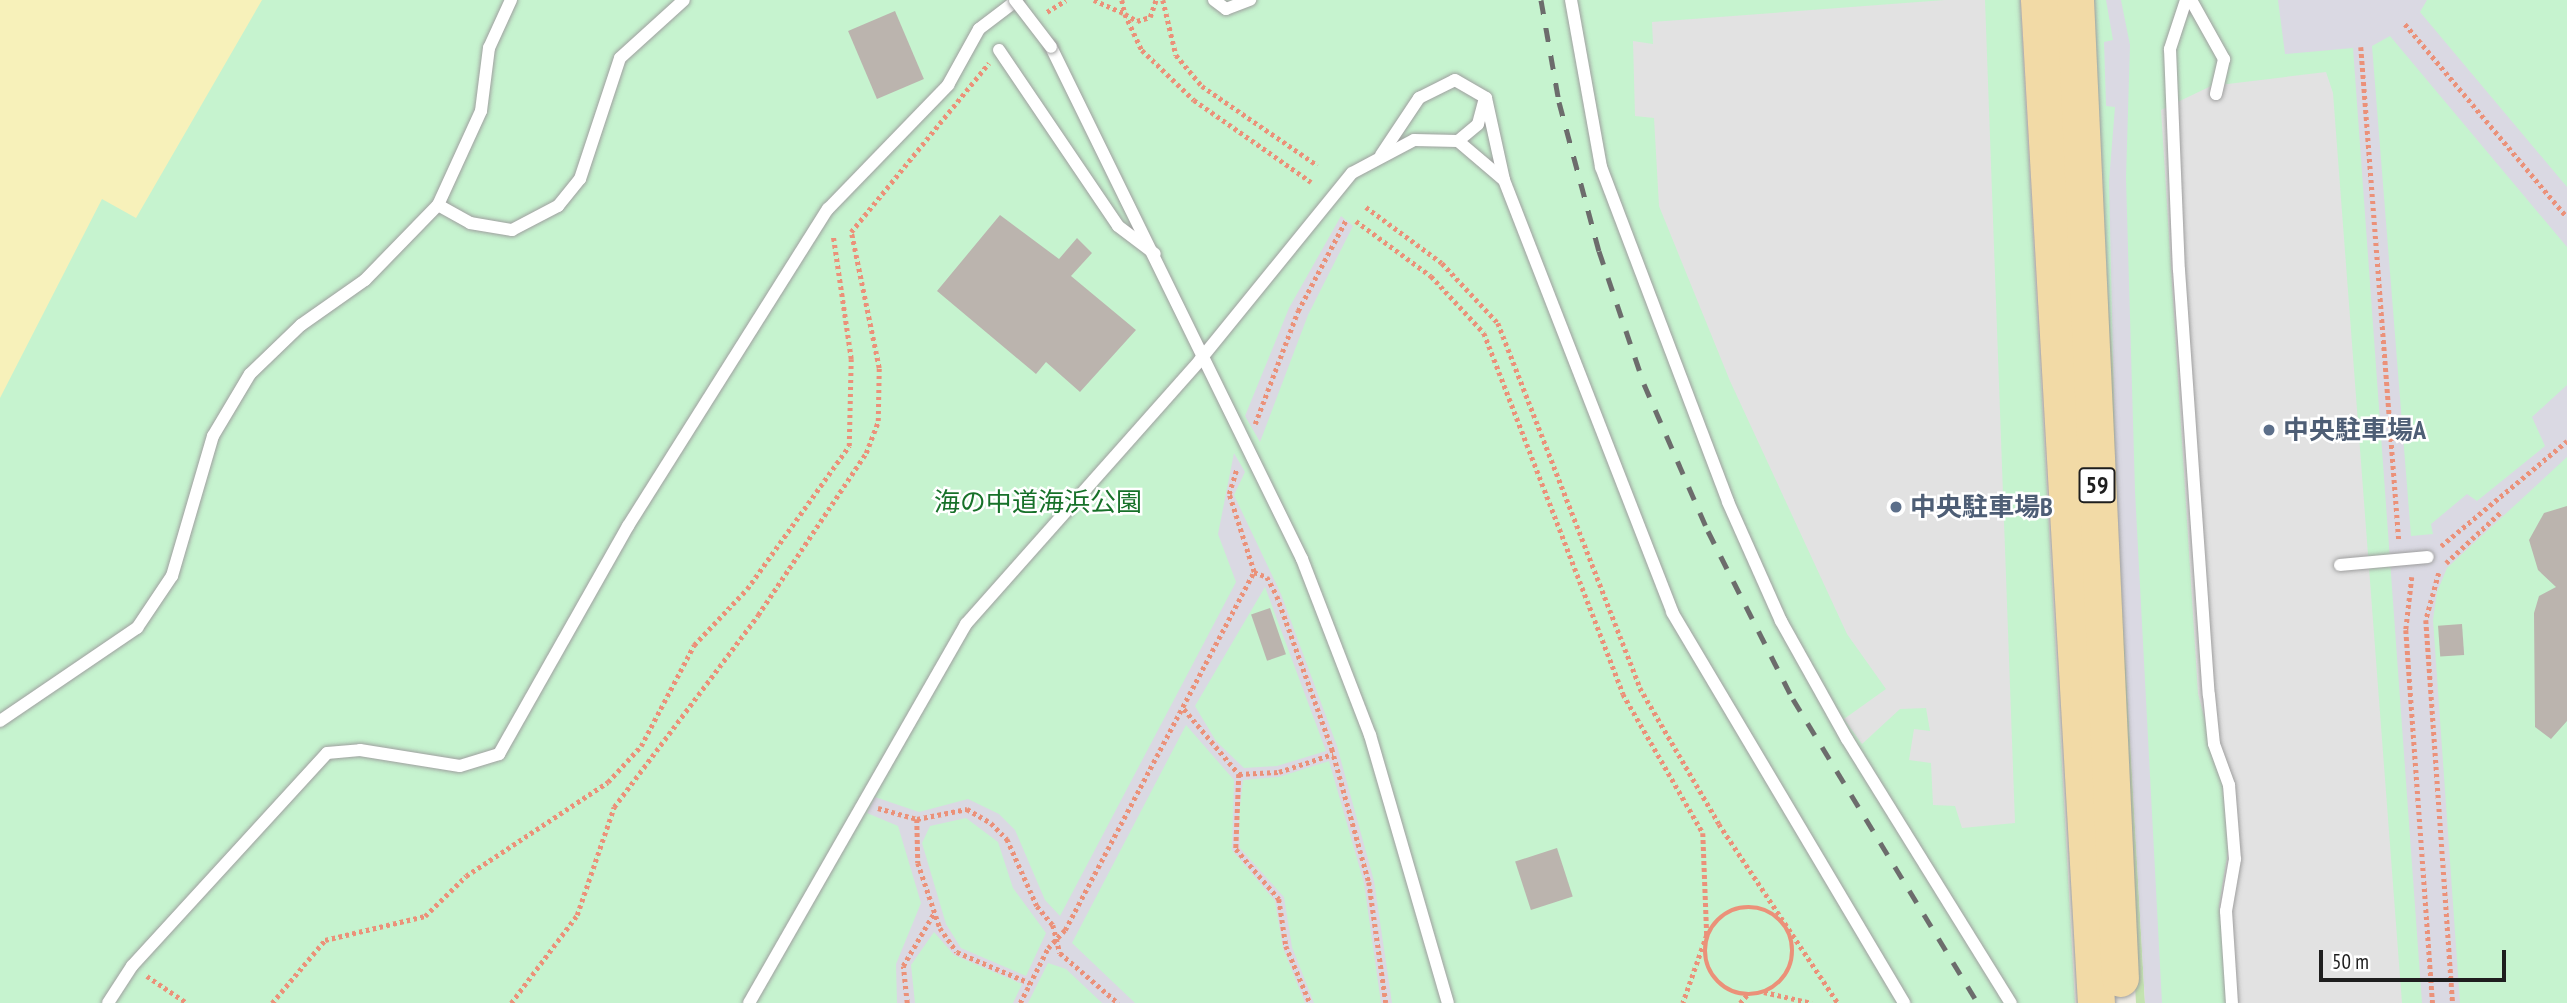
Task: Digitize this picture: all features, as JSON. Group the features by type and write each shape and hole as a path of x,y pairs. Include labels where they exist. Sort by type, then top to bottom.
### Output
{"main road":[{"name":"59","path":"2039,0 2108,987"},
{"name":"59","path":"2075,0 2108,987"}],"lane":[{"path":"0,721 137,628 172,576 213,436 250,374 301,325 365,280 438,205 481,111 489,48 511,0"},
{"path":"438,205 470,223 513,230 558,206 580,179 620,58 684,0"},
{"path":"107,1003 132,967 327,753 360,750 460,766 499,754 628,526 828,209 948,85 979,29 1016,0 1051,47 1155,254 1200,360 1246,440 1302,559 1370,736 1448,1003"},
{"path":"1214,0 1226,9 1250,0"},
{"path":"1571,0 1601,167 1728,502 1781,621 1840,727 2011,1003"},
{"path":"2188,0 2224,59 2216,94"},
{"path":"2188,0 2170,49 2179,270 2209,695 2214,744 2229,785 2235,859 2226,911 2232,1003"},
{"path":"999,50 1118,226 1155,254"},
{"path":"1381,155 1419,98 1455,79 1486,98 1504,180 1672,612 1904,1003"},
{"path":"1458,141 1478,124 1486,98"},
{"path":"749,1003 862,799 966,624 1200,360 1352,173 1381,155 1414,140 1458,141 1504,180"},
{"path":"2340,565 2428,557"}],"path":[{"path":"1034,20 1066,0"},
{"path":"1094,0 1137,21 1150,17 1156,0"},
{"path":"1122,0 1125,15 1142,50 1194,100 1311,182"},
{"path":"1163,0 1176,55 1202,86 1317,164"},
{"path":"2405,24 2567,217"},
{"path":"2361,47 2400,561"},
{"path":"510,1003 577,915 614,807 758,615 866,453 878,421 879,368 851,232 999,50"},
{"path":"920,131 963,80"},
{"path":"1366,207 1443,263 1498,323 1640,688 1790,936 1838,1003"},
{"path":"1020,1003 1184,709 1254,572 1228,495 1246,440 1298,311 1346,220"},
{"path":"1356,221 1431,276 1484,332 1623,694 1703,833 1711,976 1727,990 1747,995 1764,992 1812,1003"},
{"path":"272,1003 325,940 403,926 425,916 466,876 608,782 641,746 694,645 747,589 849,446 851,359 831,226"},
{"path":"2433,1003 2406,597 2428,557 2567,441"},
{"path":"2453,1003 2426,620 2441,567 2502,511"},
{"path":"1254,572 1267,577 1277,596 1333,754 1369,882 1387,1003"},
{"path":"1184,709 1239,774 1236,849 1279,899 1286,946 1310,1003"},
{"path":"1239,774 1279,772 1333,754"},
{"path":"862,799 916,819 967,810 991,823 1007,839 1056,939 1060,953 1118,1003"},
{"path":"916,819 914,845 934,913 957,952 1030,983"},
{"path":"1682,1003 1707,935 1719,917 1738,907 1760,907 1779,917 1790,936 1789,969 1764,992"},
{"path":"907,1003 903,966 934,913"},
{"path":"132,967 187,1003"},
{"path":"1740,1003 1747,995"}],"green space":[{"name":"海の中道海浜公園","path":"262,0 2020,0 2075,1003 0,1003 0,398 102,199 136,218"},
{"path":"2086,0 2567,0 2567,1003 2160,1003"},
{"path":"2115,107 2116,494 2145,1003 2136,1003 2107,494 2100,181"}],"sand":[{"path":"0,0 268,0 141,235 0,409"}],"shaded area":[{"name":"中央駐車場B","path":"1945,0 1985,0 2015,823 1962,828 1955,806 1933,805 1931,763 1909,760 1914,729 1930,731 1926,708 1900,709 1862,744 1844,719 1886,689 1847,634 1730,381 1659,206 1654,118 1635,116 1633,41 1653,44 1652,22"},
{"path":"2106,0 2121,0 2130,45 2126,178 2135,491 2162,1003 2145,1003 2116,494 2109,181 2115,107 2106,106 2104,42 2113,40"},
{"path":"2278,0 2427,0 2420,12 2567,187 2567,247 2390,36 2372,46 2411,536 2433,534 2431,524 2467,494 2477,501 2545,446 2532,417 2567,385 2567,457 2447,568 2437,592 2433,620 2460,1003 2422,1003 2353,48 2285,54"},
{"name":"中央駐車場A","path":"2326,72 2333,93 2402,1003 2229,1003 2219,906 2228,851 2223,787 2198,694 2161,110 2211,86"},
{"path":"1341,216 1353,226 1308,315 1260,442 1245,416 1289,308"},
{"path":"1234,453 1245,472 1234,495 1281,594 1337,746 1374,881 1392,1003 1381,1003 1364,883 1329,761 1279,777 1243,780 1239,814 1240,848 1284,897 1292,947 1314,1003 1305,1003 1283,948 1275,901 1232,850 1234,780 1186,725 1072,943 1135,1003 1102,1003 1066,969 1048,963 1028,1003 1013,1003 1022,984 954,955 934,932 911,965 915,1003 897,1003 896,964 921,903 898,826 867,813 875,797 919,812 968,799 999,814 1015,830 1045,900 1060,916 1236,582 1218,534","holes":["1265,587 1326,751 1277,766 1244,768 1216,741 1195,706","966,818 998,842 1013,888 1046,933 1026,976 961,948 946,924 922,843 930,826"]}],"building":[{"path":"895,11 924,79 877,99 848,31"},
{"path":"1000,215 1059,259 1077,238 1092,253 1071,276 1136,330 1080,392 1046,362 1036,374 937,291"},
{"path":"2567,506 2567,721 2551,739 2535,727 2534,613 2539,596 2556,587 2538,570 2529,540 2544,513"},
{"path":"1270,608 1286,654 1267,661 1251,615"},
{"path":"2462,624 2464,655 2440,657 2438,626"},
{"path":"1557,848 1573,897 1531,910 1515,862"}],"railway":[{"path":"1541,0 1559,102 1599,251 1644,384 1708,531 1793,699 1978,1003"}],"place":[{"name":"中央駐車場A","path":"2269,430"},
{"name":"中央駐車場B","path":"1896,507"}]}
